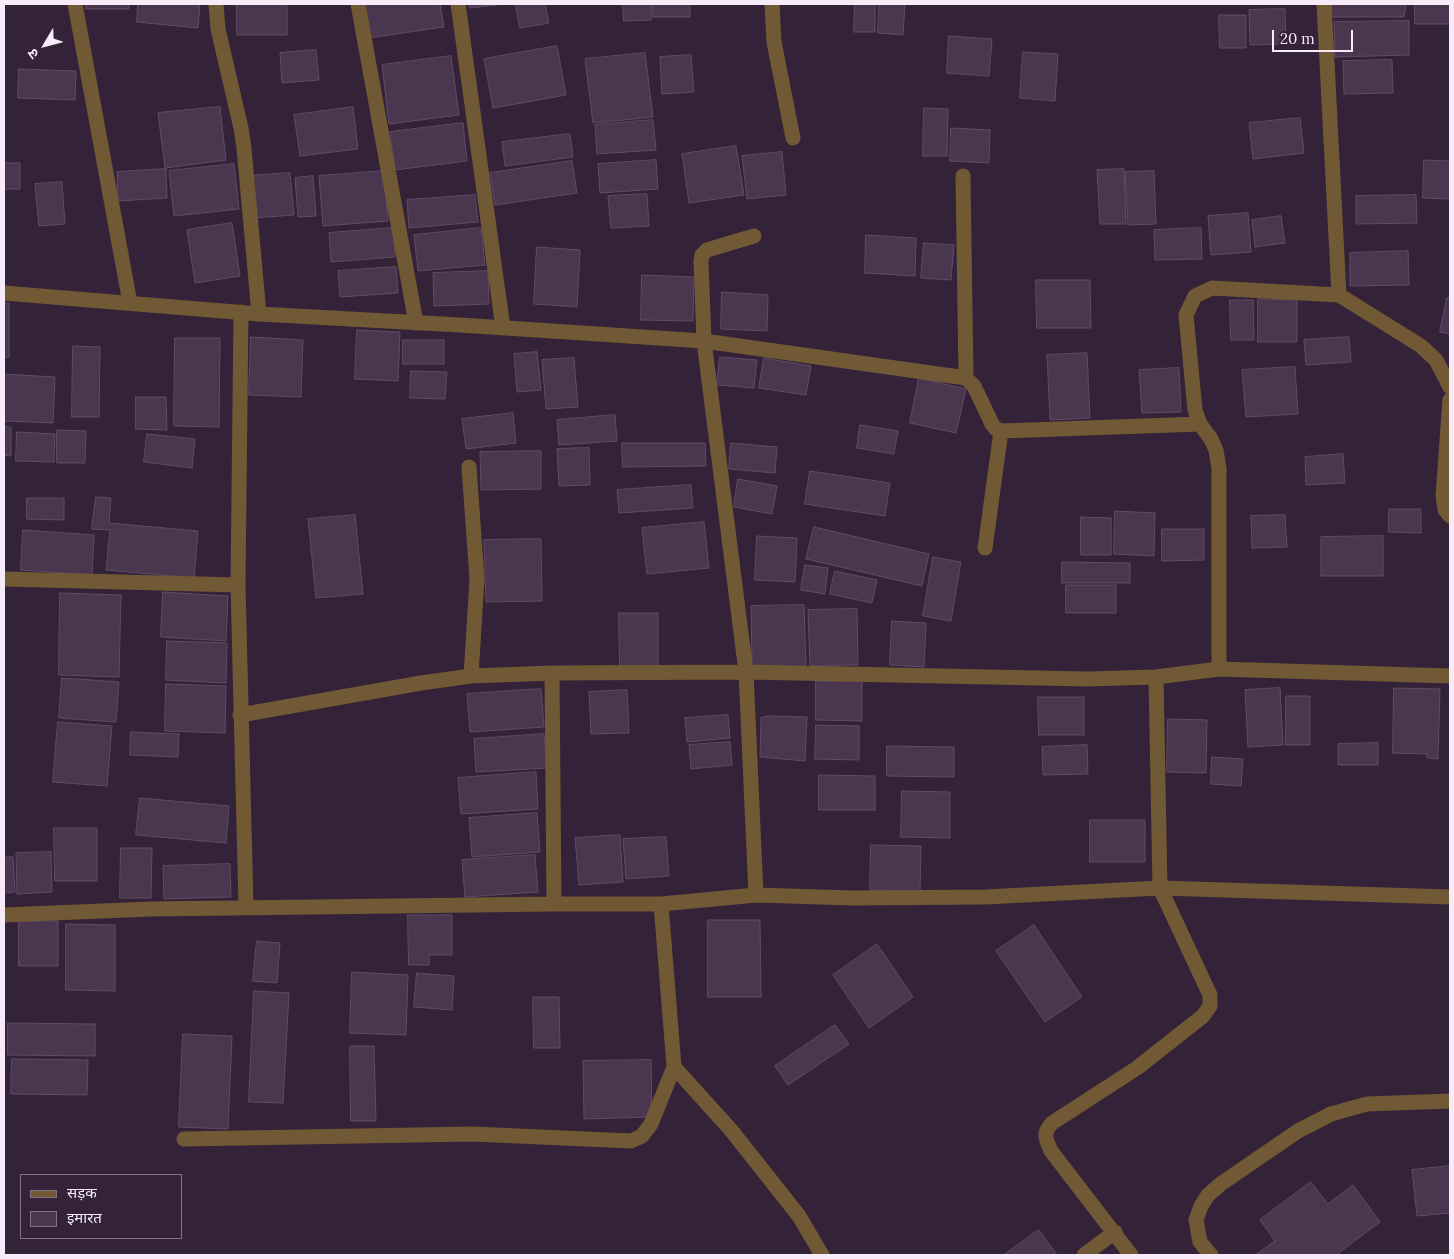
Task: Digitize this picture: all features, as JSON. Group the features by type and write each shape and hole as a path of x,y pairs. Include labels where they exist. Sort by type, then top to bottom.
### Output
{"street":[{"path":"75,4 130,304"},
{"path":"216,4 218,29 242,134 260,314"},
{"path":"358,4 416,323"},
{"path":"458,4 503,328"},
{"path":"772,4 774,42 793,138"},
{"path":"1324,4 1339,295"},
{"path":"963,176 966,378"},
{"path":"754,236 706,250 702,255 704,342 746,672 756,895"},
{"path":"1219,669 1219,469 1216,450 1211,439 1200,424 1193,395 1186,315 1195,296 1212,288 1339,295 1421,346 1436,360 1450,387"},
{"path":"4,293 260,314 704,342 966,378 974,386 992,424 996,429 1002,431 1200,424"},
{"path":"241,312 238,585 246,907"},
{"path":"1450,400 1443,495 1445,510 1450,516"},
{"path":"986,548 1002,431"},
{"path":"468,467 477,579 471,676"},
{"path":"4,579 238,585"},
{"path":"240,715 471,676 552,673 746,672 1069,678 1156,676 1219,669 1450,676"},
{"path":"552,673 554,904"},
{"path":"1131,1255 1051,1151 1045,1136 1046,1129 1052,1123 1137,1068 1203,1016 1210,1006 1210,995 1160,888 1156,676"},
{"path":"4,915 151,908 661,904 756,895 853,898 985,897 1160,888 1450,897"},
{"path":"184,1138 474,1134 631,1141 642,1136 651,1124 674,1067 661,904"},
{"path":"674,1067 738,1137 799,1216 822,1255"},
{"path":"1211,1255 1200,1242 1196,1220 1200,1206 1208,1195 1222,1183 1298,1131 1331,1114 1367,1104 1450,1101"},
{"path":"1084,1255 1114,1232"}],"building":[{"path":"86,4 129,4 129,9 86,9"},
{"path":"138,4 200,4 198,28 137,22"},
{"path":"237,4 287,4 287,35 237,35"},
{"path":"440,4 444,27 368,38 363,5"},
{"path":"469,4 497,4 497,5 470,8"},
{"path":"516,4 545,4 549,23 520,28"},
{"path":"623,4 651,4 651,20 624,21"},
{"path":"653,4 690,4 690,17 653,17"},
{"path":"855,4 875,4 875,32 854,32"},
{"path":"879,4 905,4 903,35 878,33"},
{"path":"1332,4 1406,4 1404,17 1332,17"},
{"path":"1415,4 1450,4 1450,24 1415,24"},
{"path":"1285,9 1286,44 1250,45 1249,10"},
{"path":"1219,15 1246,15 1246,48 1220,48"},
{"path":"1409,21 1409,55 1335,57 1334,22"},
{"path":"949,36 992,39 989,76 947,73"},
{"path":"557,46 566,95 493,108 484,59"},
{"path":"316,50 319,80 282,83 280,53"},
{"path":"1023,52 1058,54 1055,101 1020,98"},
{"path":"645,53 653,117 593,123 585,59"},
{"path":"691,55 694,92 662,94 660,57"},
{"path":"451,56 459,115 389,124 382,65"},
{"path":"1392,60 1393,93 1344,94 1343,61"},
{"path":"19,69 76,71 75,100 18,98"},
{"path":"220,107 226,160 165,168 158,113"},
{"path":"353,107 358,149 300,156 294,115"},
{"path":"924,108 948,109 947,156 923,156"},
{"path":"1300,118 1304,153 1253,159 1249,123"},
{"path":"653,120 656,150 597,154 595,125"},
{"path":"463,123 467,161 395,170 390,132"},
{"path":"951,128 990,130 989,163 950,161"},
{"path":"570,134 573,157 505,166 502,142"},
{"path":"736,146 744,195 689,203 682,154"},
{"path":"782,152 786,195 747,199 742,156"},
{"path":"656,160 658,189 600,193 598,164"},
{"path":"1424,160 1450,161 1450,199 1423,198"},
{"path":"572,161 577,193 495,205 490,173"},
{"path":"4,163 20,163 20,189 4,189"},
{"path":"234,164 239,209 174,216 169,171"},
{"path":"166,169 167,198 118,201 117,172"},
{"path":"1124,169 1126,224 1100,224 1097,170"},
{"path":"384,171 388,221 323,226 319,176"},
{"path":"1154,171 1156,224 1128,225 1125,172"},
{"path":"290,173 294,215 253,218 249,176"},
{"path":"313,176 316,216 298,217 295,178"},
{"path":"62,182 65,224 39,226 35,184"},
{"path":"647,194 649,226 611,228 608,196"},
{"path":"475,195 478,222 409,228 407,200"},
{"path":"1416,195 1417,223 1356,224 1356,196"},
{"path":"1248,213 1251,252 1211,255 1208,216"},
{"path":"1281,216 1285,243 1255,247 1252,220"},
{"path":"232,223 240,276 195,283 187,230"},
{"path":"393,228 395,257 331,262 329,233"},
{"path":"481,228 485,265 418,271 414,235"},
{"path":"1201,228 1202,259 1155,260 1154,230"},
{"path":"866,235 916,238 915,276 865,273"},
{"path":"924,243 954,245 951,280 921,278"},
{"path":"537,247 580,250 577,307 534,304"},
{"path":"1408,251 1409,285 1350,286 1350,253"},
{"path":"396,267 398,293 340,297 338,271"},
{"path":"488,271 489,304 434,306 433,273"},
{"path":"642,275 694,277 693,321 641,320"},
{"path":"1036,280 1090,280 1091,328 1037,328"},
{"path":"722,292 768,295 767,331 721,329"},
{"path":"1447,298 1450,298 1450,334 1440,332"},
{"path":"1258,299 1297,300 1297,342 1258,342"},
{"path":"1230,300 1253,300 1254,340 1231,340"},
{"path":"4,303 9,303 9,357 4,357"},
{"path":"357,330 400,332 398,381 355,379"},
{"path":"251,337 303,340 301,397 249,395"},
{"path":"1349,337 1351,362 1306,365 1304,340"},
{"path":"175,338 220,338 219,427 174,426"},
{"path":"403,340 444,340 444,364 403,364"},
{"path":"73,346 100,347 99,417 72,417"},
{"path":"537,352 541,390 517,392 514,354"},
{"path":"1087,353 1090,418 1050,420 1047,355"},
{"path":"720,357 757,360 754,388 717,385"},
{"path":"574,358 578,407 546,409 542,360"},
{"path":"764,358 811,366 806,395 759,388"},
{"path":"1295,367 1298,414 1246,417 1242,370"},
{"path":"1179,368 1181,412 1142,413 1139,370"},
{"path":"411,371 447,372 445,399 410,398"},
{"path":"4,374 55,377 53,423 4,421"},
{"path":"919,378 966,389 956,433 910,423"},
{"path":"136,397 166,397 167,430 136,429"},
{"path":"513,413 516,443 466,449 462,419"},
{"path":"615,415 617,441 559,445 557,420"},
{"path":"860,425 898,431 894,454 857,448"},
{"path":"4,427 11,427 11,456 4,455"},
{"path":"57,430 86,431 85,463 57,463"},
{"path":"17,432 55,434 54,462 16,461"},
{"path":"147,434 195,439 192,468 144,462"},
{"path":"622,443 705,443 706,466 623,467"},
{"path":"731,443 777,447 775,473 729,469"},
{"path":"589,448 590,485 559,486 557,449"},
{"path":"541,451 541,489 481,490 480,452"},
{"path":"1343,454 1345,483 1306,485 1305,457"},
{"path":"810,471 890,483 885,516 805,504"},
{"path":"738,479 777,486 772,514 734,507"},
{"path":"691,485 693,508 619,513 617,490"},
{"path":"96,497 111,498 109,523 198,531 194,578 106,570 110,530 92,529"},
{"path":"27,498 64,498 64,520 27,519"},
{"path":"1389,509 1421,509 1421,533 1389,532"},
{"path":"1115,511 1155,513 1154,556 1114,554"},
{"path":"355,515 363,594 316,598 308,519"},
{"path":"1285,515 1287,547 1252,548 1251,516"},
{"path":"1081,517 1111,518 1111,555 1081,555"},
{"path":"704,522 709,568 647,574 642,528"},
{"path":"814,527 929,554 922,586 806,559"},
{"path":"1162,529 1204,529 1204,560 1162,561"},
{"path":"23,530 94,535 92,575 21,570"},
{"path":"757,536 797,538 795,582 755,580"},
{"path":"1383,536 1383,576 1321,576 1321,537"},
{"path":"541,539 542,601 486,602 484,540"},
{"path":"933,557 961,562 951,621 923,616"},
{"path":"1062,562 1130,563 1130,583 1062,583"},
{"path":"805,565 828,568 825,594 801,590"},
{"path":"835,571 877,580 872,603 830,594"},
{"path":"1066,585 1116,585 1116,613 1066,613"},
{"path":"163,592 228,596 226,641 161,637"},
{"path":"60,593 121,595 119,677 59,675"},
{"path":"804,605 806,667 752,668 751,606"},
{"path":"857,609 858,665 810,666 808,610"},
{"path":"619,613 658,613 658,666 620,666"},
{"path":"892,621 926,623 924,667 890,665"},
{"path":"167,641 227,643 226,683 166,680"},
{"path":"62,678 119,682 116,722 59,718"},
{"path":"816,681 862,681 862,721 816,720"},
{"path":"166,684 226,686 225,733 165,731"},
{"path":"1280,688 1283,745 1248,747 1245,690"},
{"path":"1394,688 1440,689 1438,759 1427,758 1427,754 1393,753"},
{"path":"541,689 544,727 470,732 467,694"},
{"path":"627,690 629,733 591,734 589,692"},
{"path":"1286,696 1310,696 1310,745 1286,745"},
{"path":"1038,697 1084,697 1084,735 1039,735"},
{"path":"728,715 730,738 687,742 685,718"},
{"path":"769,716 807,717 805,761 760,757 761,718"},
{"path":"1168,719 1207,720 1206,773 1167,772"},
{"path":"58,722 112,726 107,786 53,782"},
{"path":"816,725 859,726 859,760 815,759"},
{"path":"131,732 179,734 178,757 130,755"},
{"path":"544,734 547,768 476,772 474,739"},
{"path":"730,742 732,765 691,769 689,745"},
{"path":"1378,743 1378,765 1338,765 1338,744"},
{"path":"1087,745 1088,774 1043,775 1042,747"},
{"path":"887,746 954,747 954,777 887,776"},
{"path":"1212,757 1243,759 1241,786 1211,784"},
{"path":"536,772 538,809 461,814 458,778"},
{"path":"819,775 875,776 875,810 819,810"},
{"path":"902,791 950,792 950,838 901,837"},
{"path":"140,798 229,806 226,843 136,835"},
{"path":"537,813 540,852 472,857 469,818"},
{"path":"1090,820 1145,820 1145,862 1090,862"},
{"path":"54,828 97,828 97,881 55,881"},
{"path":"620,835 623,882 579,885 575,838"},
{"path":"666,837 669,876 626,879 623,839"},
{"path":"871,845 921,846 920,891 870,890"},
{"path":"121,848 152,848 151,898 120,898"},
{"path":"51,852 52,892 17,894 16,853"},
{"path":"535,855 538,892 465,897 462,860"},
{"path":"4,857 13,857 15,892 4,893"},
{"path":"230,864 231,897 164,899 163,866"},
{"path":"408,915 452,915 452,955 429,955 429,965 409,965"},
{"path":"708,920 760,920 761,997 708,997"},
{"path":"19,921 58,921 58,966 19,966"},
{"path":"66,924 115,925 115,991 66,990"},
{"path":"1034,925 1082,997 1045,1022 996,951"},
{"path":"257,941 280,943 277,983 253,981"},
{"path":"877,944 913,997 869,1028 833,975"},
{"path":"352,972 408,975 406,1035 350,1033"},
{"path":"417,973 454,976 452,1010 414,1007"},
{"path":"254,991 289,993 283,1103 249,1102"},
{"path":"533,997 559,997 560,1048 534,1048"},
{"path":"8,1023 95,1024 95,1056 8,1055"},
{"path":"835,1025 849,1044 788,1085 775,1066"},
{"path":"183,1034 232,1036 228,1129 179,1127"},
{"path":"350,1046 374,1046 376,1121 351,1121"},
{"path":"12,1059 88,1060 87,1095 11,1094"},
{"path":"651,1060 652,1117 584,1119 583,1061"},
{"path":"1450,1166 1450,1213 1417,1216 1412,1170"},
{"path":"1311,1182 1328,1204 1353,1185 1380,1222 1336,1255 1255,1255 1275,1241 1260,1220"},
{"path":"1039,1230 1057,1255 1004,1255"}]}
